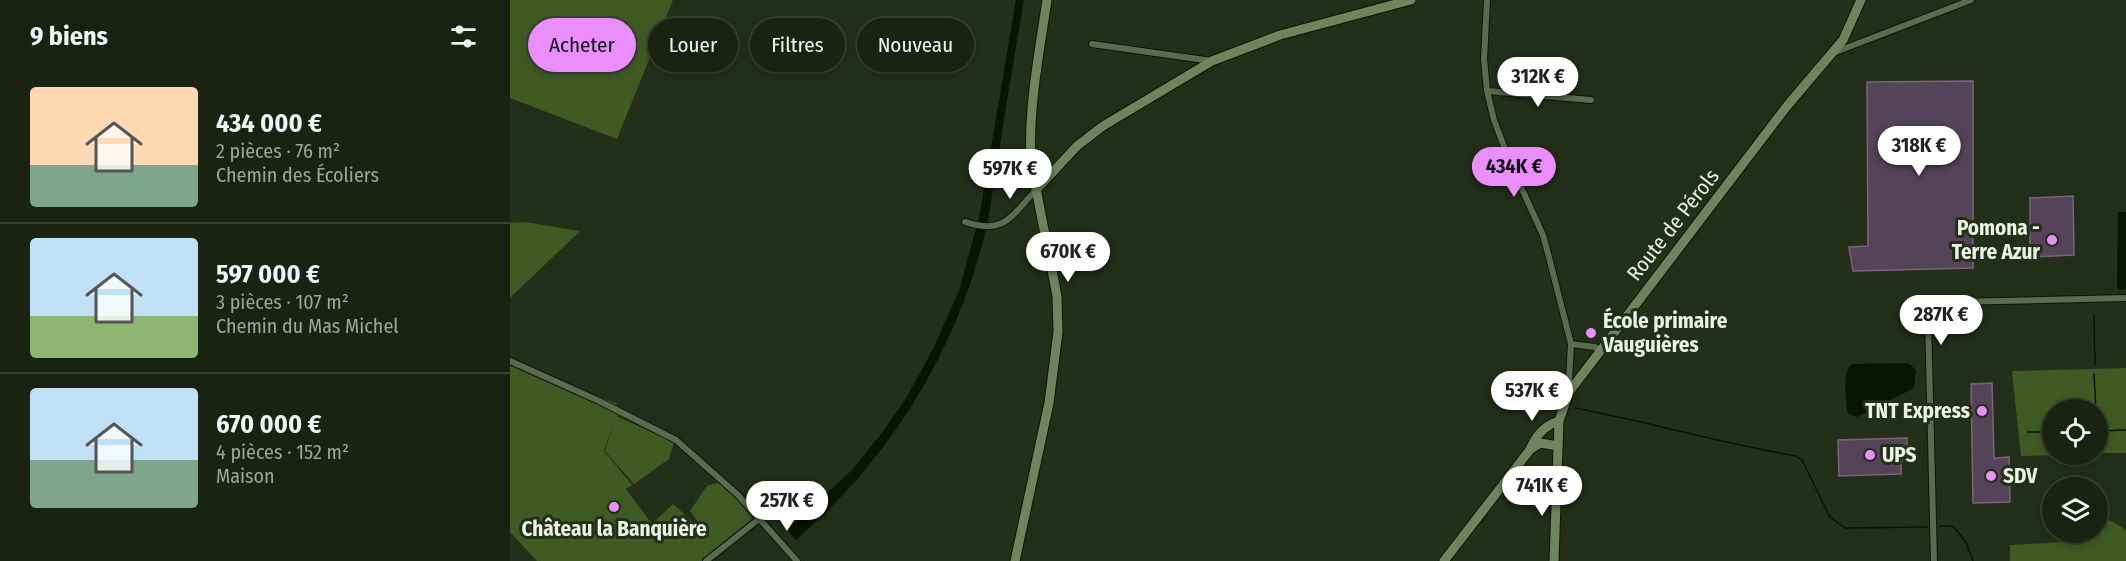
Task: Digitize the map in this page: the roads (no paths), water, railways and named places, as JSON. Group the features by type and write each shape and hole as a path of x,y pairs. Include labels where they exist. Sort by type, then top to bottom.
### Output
{"street":[{"path":"1015,561 1049,403 1058,332 1057,296 1036,190 1030,146 1031,118 1047,0"},
{"path":"965,222 989,228 997,227 1007,221 1077,146 1103,126 1212,61 1280,35 1411,0"},
{"path":"1486,0 1484,59 1487,92 1494,120 1511,165 1543,235 1571,344 1569,380 1573,386"},
{"name":"Route de Pérols","path":"1554,561 1559,421 1564,403 1573,386 1787,106 1832,53 1852,24 1861,0"},
{"path":"1832,53 1971,0"},
{"path":"1092,44 1212,61"},
{"path":"1487,92 1591,100"},
{"path":"1934,561 1928,318 1931,310 1940,304 1954,302 2126,298"},
{"path":"1571,344 1595,347 1600,350"},
{"path":"510,360 676,440 738,495 797,561"},
{"path":"1444,561 1546,426 1559,421"},
{"path":"1529,451 1540,443 1558,446"},
{"path":"706,561 759,519"}],"waterway":[{"path":"2094,315 2095,365"},
{"path":"2094,374 2095,399"},
{"path":"1575,408 1796,456 1802,460 1830,517 1845,528 1927,527"},
{"path":"2108,431 2126,430"},
{"path":"2027,432 2042,432"},
{"path":"1939,526 1953,526 1966,542 1973,561"}],"place":[{"name":"Pomona - Terre Azur","path":"2052,240"},
{"name":"École primaire Vauguières","path":"1591,333"},
{"name":"TNT Express","path":"1982,411"},
{"name":"UPS","path":"1870,455"},
{"name":"SDV","path":"1991,476"},
{"name":"Château la Banquière","path":"614,507"}]}
